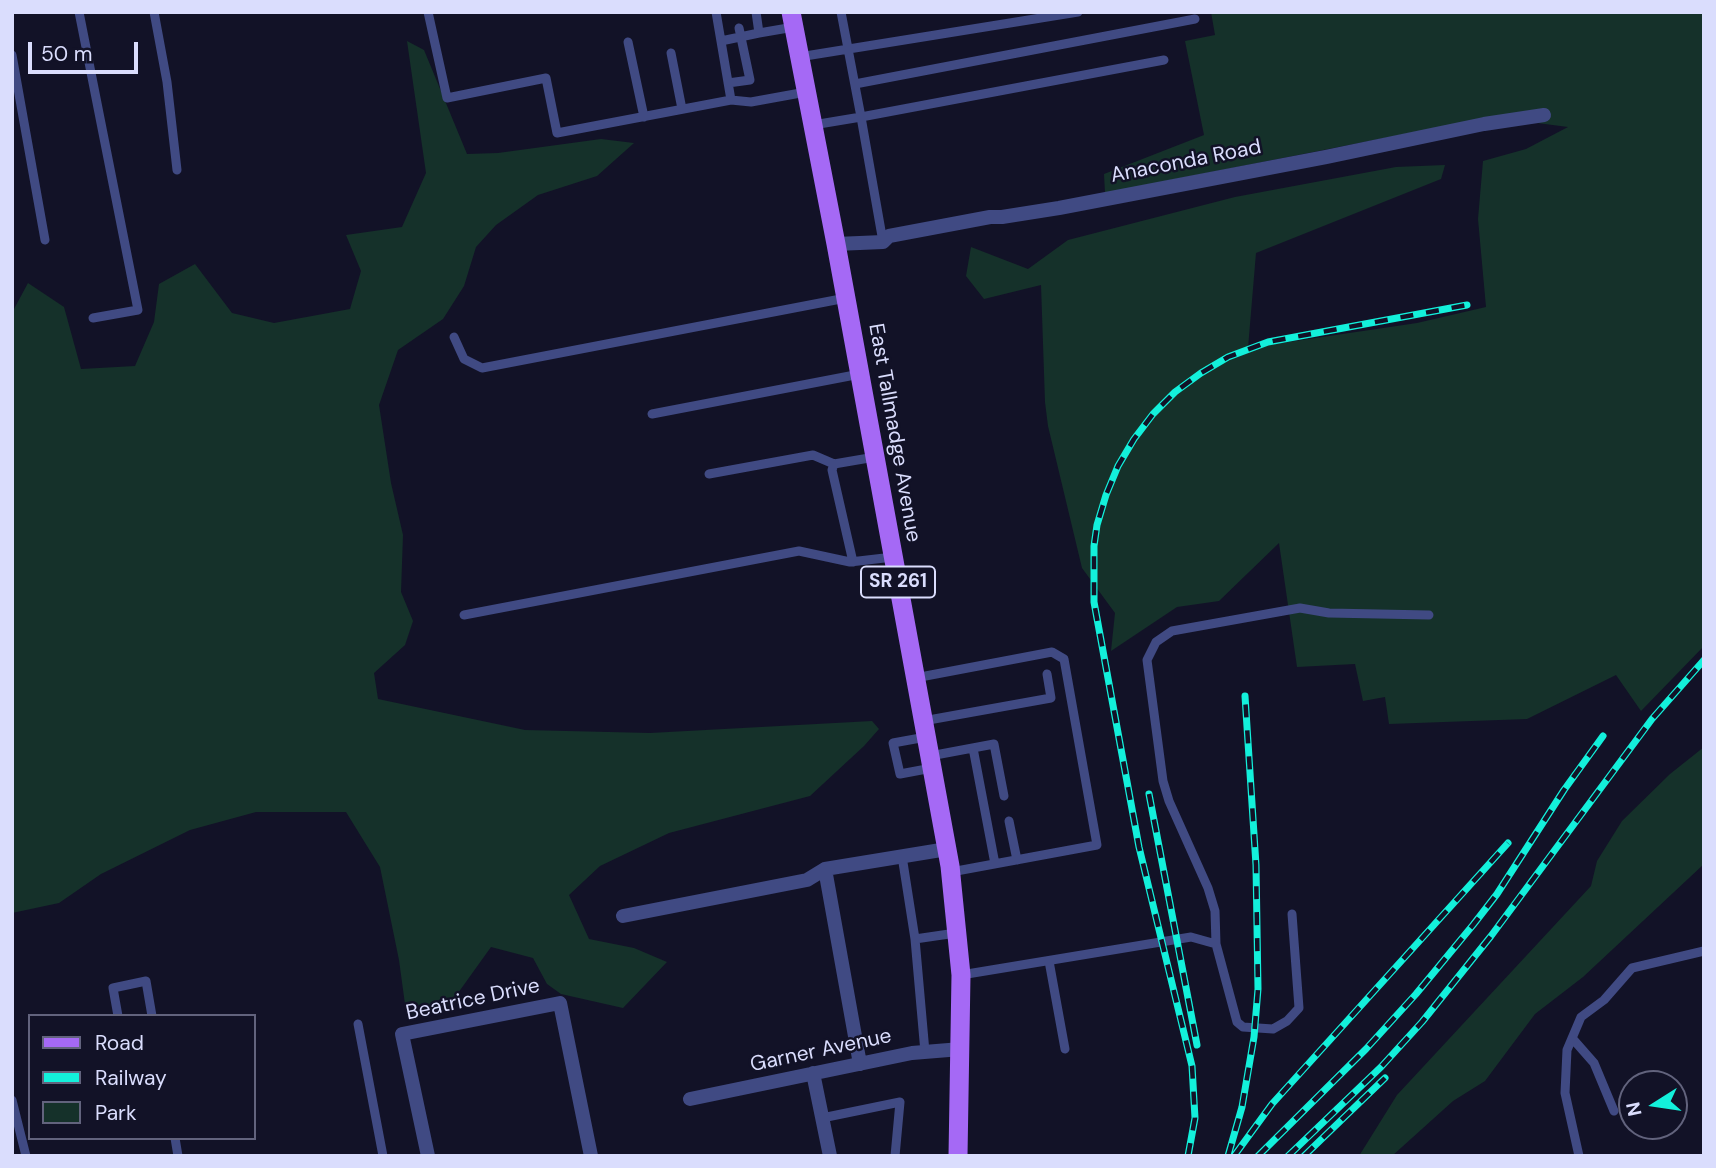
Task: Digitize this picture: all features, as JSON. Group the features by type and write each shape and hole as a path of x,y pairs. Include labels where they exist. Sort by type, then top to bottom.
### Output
{"main road":[{"name":"East Tallmadge Avenue","path":"792,19 951,872 961,975 958,1156"}],"street":[{"name":"Anaconda Road","path":"836,244 883,242 889,236 990,217 1059,208 1484,124 1545,116"},
{"path":"623,916 807,880 825,869 947,849"},
{"path":"825,869 860,1064"},
{"name":"Beatrice Drive","path":"428,1156 402,1034 560,1003 591,1156"},
{"name":"Garner Avenue","path":"690,1099 925,1052 961,1049"},
{"path":"813,1073 830,1156"}],"lane":[{"path":"79,12 138,310 93,318"},
{"path":"154,12 167,82 177,170"},
{"path":"428,12 447,98 546,78 557,133 731,100 751,102 806,92"},
{"path":"716,12 731,100"},
{"path":"755,12 760,33"},
{"path":"841,12 883,242"},
{"path":"799,57 1078,12"},
{"path":"721,41 740,33 760,33 792,19"},
{"path":"855,84 1195,19"},
{"path":"728,83 750,80 740,33"},
{"path":"628,42 643,117"},
{"path":"671,53 682,109"},
{"path":"12,55 45,240"},
{"path":"813,125 1164,60"},
{"path":"454,337 464,359 482,368 846,298"},
{"path":"652,414 860,373"},
{"path":"709,474 813,455 834,464 875,457"},
{"path":"834,464 832,470 853,562"},
{"path":"464,615 799,551 853,562 893,557"},
{"path":"1292,914 1299,1008 1287,1021 1273,1029 1243,1027 1237,1022 1233,1012 1216,944 1215,911 1208,888 1169,801 1163,781 1147,660 1156,642 1172,631 1300,608 1329,613 1429,615"},
{"path":"915,678 1052,652 1064,659 1097,845 951,872"},
{"path":"928,746 1051,698 1047,674"},
{"path":"928,746 974,748 994,744 1004,796"},
{"path":"974,748 995,864"},
{"path":"1009,821 1017,860"},
{"path":"902,856 915,939 925,1052"},
{"path":"915,939 958,933"},
{"path":"961,975 1191,937 1216,944"},
{"path":"1579,1156 1565,1093 1567,1050 1581,1017 1604,1000 1632,968 1704,951"},
{"path":"1049,961 1065,1049"},
{"path":"118,1014 113,988 146,981 152,1014"},
{"path":"358,1024 383,1156"},
{"path":"1572,1038 1594,1063 1614,1111"},
{"path":"12,1100 26,1156"},
{"path":"822,1118 900,1101 895,1156"}],"green space":[{"path":"1211,12 1704,12 1704,646 1641,711 1616,675 1527,719 1389,724 1385,697 1363,701 1355,664 1297,667 1279,543 1219,601 1177,607 1111,651 1115,613 1082,568 1048,426 1041,285 984,299 966,276 971,247 1028,269 1068,240 1235,197 1396,167 1445,165 1441,179 1256,253 1248,348 1417,323 1486,307 1478,219 1483,161 1526,149 1568,127 1491,117 1105,193 1104,174 1204,135 1185,41 1215,35"},
{"path":"407,41 424,50 467,154 498,153 601,139 634,143 597,176 538,195 496,225 476,247 464,286 443,319 398,350 379,405 391,483 403,535 401,592 413,621 405,645 374,673 378,699 525,730 650,733 872,721 879,729 810,796 669,833 600,866 569,895 589,939 634,948 667,962 623,1008 561,994 547,984 533,958 491,947 448,1007 407,1019 399,960 380,867 346,812 256,812 190,830 101,874 59,903 12,913 12,308 14,309 28,283 64,307 81,369 135,366 154,322 159,284 195,264 232,313 274,323 350,309 361,271 346,235 402,227 426,173"},
{"path":"1704,747 1704,864 1583,977 1535,1014 1485,1081 1453,1101 1392,1156 1359,1156 1397,1095 1591,886 1597,861 1622,821 1670,774"}],"railway":[{"path":"1188,1156 1195,1118 1192,1066 1139,847 1094,602 1094,546 1106,495 1118,466 1153,414 1175,392 1228,357 1268,342 1467,305"},
{"path":"1288,1156 1381,1067 1422,1022 1491,936 1652,719 1704,660"},
{"path":"1228,1156 1242,1107 1254,1037 1258,989 1256,865 1245,696"},
{"path":"1258,1156 1366,1049 1473,925 1497,894 1564,790 1603,736"},
{"path":"1149,794 1197,1045"},
{"path":"1234,1156 1272,1104 1508,843"},
{"path":"1304,1156 1385,1078"}]}
